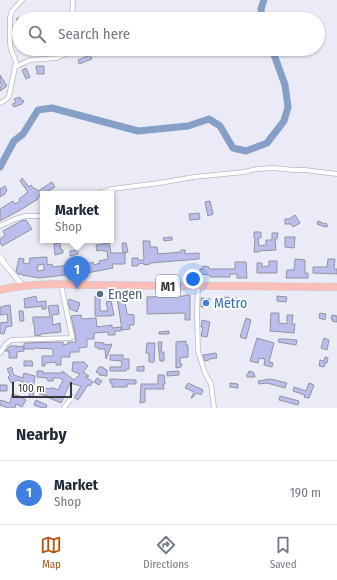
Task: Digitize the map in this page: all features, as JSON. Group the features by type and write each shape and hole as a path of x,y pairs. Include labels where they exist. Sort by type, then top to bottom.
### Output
{"highway":[{"name":"M1","path":"0,290 23,286 61,284 337,286"}],"street":[{"path":"12,52 10,43 10,17 12,11 22,0"},
{"path":"73,12 74,0"},
{"path":"0,103 7,99 8,96 15,66 14,56"},
{"path":"15,66 30,60 57,58 61,56"},
{"path":"106,191 257,169 273,168 337,174"},
{"path":"0,226 26,216 40,216"},
{"path":"0,257 2,264 23,286"},
{"path":"0,353 6,344 11,340 71,337 72,335 61,284"},
{"path":"198,286 198,351 205,373 211,384 214,408"},
{"path":"64,408 72,397"}],"building":[{"path":"88,56 90,56 92,59 79,64 78,60"},
{"path":"36,66 44,66 44,74 37,74"},
{"path":"26,68 30,77 26,79 22,70"},
{"path":"0,75 7,86 0,91 0,87 2,85 0,83"},
{"path":"20,97 24,102 14,107 12,104 16,103 14,99"},
{"path":"22,178 29,187 31,185 38,191 52,182 55,187 48,191 40,191 40,196 37,198 38,199 0,221 0,209 13,201 15,204 20,201 19,199 28,192 20,181"},
{"path":"5,186 7,191 0,197 0,189"},
{"path":"210,201 213,214 208,216 205,202"},
{"path":"199,213 200,219 190,220 189,214"},
{"path":"295,215 300,223 293,227 291,224 285,224 285,219 289,219"},
{"path":"26,220 32,229 2,246 0,239 5,235 3,231 21,221"},
{"path":"318,221 325,224 326,223 328,226 325,227 317,224"},
{"path":"254,232 261,232 261,238 258,238 259,246 266,245 266,240 272,240 272,233 278,233 277,239 275,239 276,250 254,252"},
{"path":"172,237 172,240 164,241 163,238"},
{"path":"285,237 295,237 294,248 285,247"},
{"path":"143,241 150,241 150,247 157,247 158,254 181,252 181,250 185,250 185,254 199,253 199,259 150,263 144,265 144,263 138,264 138,266 132,266 132,258 144,260"},
{"path":"60,243 63,253 55,255 54,244"},
{"path":"109,243 111,253 125,253 125,264 112,264 113,268 87,273 85,264 93,262 94,265 100,263 99,261 108,259 107,251 97,251 96,245"},
{"path":"122,243 126,243 128,252 123,253"},
{"path":"78,250 78,254 70,256 70,251"},
{"path":"47,257 47,265 52,264 53,267 70,265 70,267 80,266 80,272 76,272 76,275 73,274 39,278 18,274 16,271 19,258 24,259 23,263 29,264 30,258","holes":["44,264 44,270 37,271 38,265"]},
{"path":"295,259 305,260 305,273 308,273 308,278 286,278 287,270 294,270"},
{"path":"328,259 335,259 334,269 337,269 337,274 313,273 313,267 327,267"},
{"path":"269,261 277,261 277,273 257,273 257,263 262,263 262,267 269,266"},
{"path":"235,262 246,262 247,278 237,278 237,274 230,274 230,277 210,277 210,275 200,274 200,269 203,269 203,266 209,267 209,269 235,269"},
{"path":"190,295 190,320 185,320 185,313 147,314 147,297"},
{"path":"36,296 37,302 46,301 46,309 42,309 42,306 25,308 24,299"},
{"path":"95,296 100,296 100,311 108,311 106,302 111,301 114,315 95,316"},
{"path":"124,296 127,314 134,315 134,325 129,325 130,329 122,330 117,297"},
{"path":"277,296 287,297 286,302 277,301"},
{"path":"201,298 210,299 209,305 204,304 204,307 201,307"},
{"path":"218,298 237,298 237,302 218,301"},
{"path":"69,299 80,303 77,312 70,309 68,302"},
{"path":"10,305 12,326 6,327 4,334 0,333 0,323 8,322 7,314 0,315 0,307"},
{"path":"58,305 59,314 52,315 53,325 60,323 61,332 35,336 33,317 50,317 48,306"},
{"path":"19,311 23,311 24,321 20,321"},
{"path":"271,313 279,313 279,323 287,324 287,315 293,315 292,324 295,324 294,333 270,331"},
{"path":"320,313 326,314 325,320 319,318"},
{"path":"81,315 82,319 96,318 97,327 112,325 112,328 121,327 121,331 115,331 115,335 108,335 108,332 94,333 94,339 87,339 87,347 79,348 79,352 70,352 70,357 61,357 61,365 56,365 56,362 45,363 45,366 42,366 42,356 53,356 53,349 24,349 24,343 63,342 63,345 68,344 68,342 76,342 71,316"},
{"path":"332,315 337,316 337,322 332,321"},
{"path":"246,318 251,320 246,339 240,337"},
{"path":"202,320 210,322 207,337 201,336 203,327 201,327"},
{"path":"169,331 169,334 159,334 159,332"},
{"path":"257,338 274,343 269,362 273,363 272,367 264,365 265,359 259,358 258,363 250,361"},
{"path":"324,338 329,340 327,350 321,348"},
{"path":"279,339 297,340 296,345 278,342"},
{"path":"186,341 186,345 188,345 188,357 180,358 180,364 182,364 181,367 176,368 176,342"},
{"path":"95,342 104,343 104,345 112,344 106,359 105,349 98,349 98,347 95,347"},
{"path":"158,342 162,342 161,352 164,352 164,361 160,361"},
{"path":"147,343 155,343 154,362 149,362 149,353 146,353"},
{"path":"10,346 23,346 24,351 17,352 17,358 9,358 9,351 5,351"},
{"path":"216,353 217,358 205,361 203,355"},
{"path":"110,355 123,355 123,359 129,359 129,369 126,369 126,371 110,371 110,367 121,367 122,361 110,360"},
{"path":"325,357 328,358 327,363 325,363 324,367 319,366 320,360 324,361"},
{"path":"24,361 32,361 33,366 24,366"},
{"path":"73,362 84,362 88,366 83,372 89,376 86,377 93,382 90,386 88,385 78,400 75,396 81,386 70,383 61,403 47,397 48,396 39,394 41,387 58,390 63,380 60,378 53,378 53,381 48,381 47,378 37,377 37,371 43,371 43,373 62,373 62,371 74,380 80,374 72,371"},
{"path":"144,366 144,371 137,371 137,367"},
{"path":"11,367 14,375 23,378 24,373 35,376 33,397 29,396 30,392 21,389 23,382 17,380 11,383 8,377 10,375 7,369"},
{"path":"99,367 103,367 107,370 107,376 99,375 100,374 96,372"},
{"path":"179,371 179,375 167,376 167,372"},
{"path":"249,371 254,373 255,377 247,377"},
{"path":"158,375 164,375 164,389 145,389 145,402 140,403 141,384 158,384"},
{"path":"97,378 102,381 99,385 94,382"},
{"path":"110,379 136,380 136,384 127,384 127,387 112,387"},
{"path":"270,379 287,383 285,388 267,383 259,384 258,381"},
{"path":"188,383 203,390 201,395 197,393 191,398 194,392 185,388"},
{"path":"230,383 238,384 238,388 230,387"},
{"path":"309,383 314,385 309,398 293,391 294,387 306,391"},
{"path":"0,385 7,385 7,391 0,391"},
{"path":"12,394 26,400 22,407 16,404 15,408 6,408 0,405 0,400 10,403"},
{"path":"280,396 299,401 298,405 279,400"},
{"path":"36,400 47,405 46,408 34,405"}],"waterway":[{"path":"261,12 264,0"},
{"path":"0,167 14,141 23,134 38,110 52,108 138,131 188,126 209,119 220,126 233,148 246,151 267,143 284,121 288,107 285,85 275,56"}],"place":[{"name":"Market","path":"77,289"},
{"name":"Engen","path":"100,294"},
{"name":"Metro","path":"206,303"}]}
